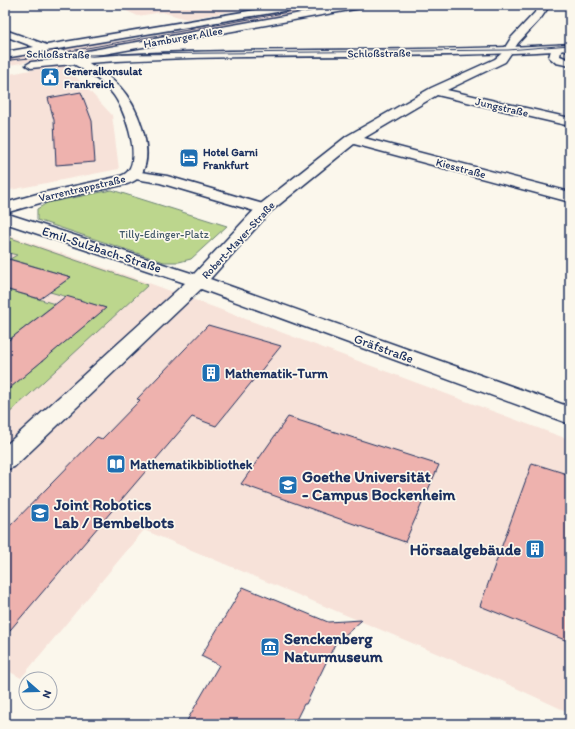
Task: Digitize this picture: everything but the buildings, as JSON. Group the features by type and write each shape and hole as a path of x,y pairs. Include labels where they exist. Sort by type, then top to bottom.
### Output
{"street":[{"name":"Hamburger Allee","path":"7,54 300,5"},
{"name":"Hamburger Allee","path":"74,56 361,5"},
{"name":"Robert-Mayer-Straße","path":"5,461 198,281 264,209 352,139 435,91 496,64 504,58 507,51 523,29 546,5"},
{"name":"Varrentrappstraße","path":"5,33 74,56 117,91 129,112 137,132 138,155 137,168 134,175 122,180 106,185 37,199 5,208"},
{"name":"Schloßstraße","path":"170,39 162,44 162,48 171,53 188,56"},
{"name":"Schloßstraße","path":"7,54 74,56 188,56 507,51 570,47"},
{"path":"559,48 556,49 554,57 560,61 570,63"},
{"name":"Schloßstraße","path":"26,66 74,56"},
{"name":"Jungstraße","path":"435,91 570,122"},
{"name":"Kiesstraße","path":"352,139 570,197"},
{"path":"134,175 162,180 264,209"},
{"name":"Emil-Sulzbach-Straße","path":"5,218 198,281"},
{"name":"Gräfstraße","path":"198,281 570,416"}],"shaded area":[{"path":"113,5 268,5 186,19 162,12 138,16"},
{"path":"319,5 342,5 56,55 5,66 5,58 127,40"},
{"path":"56,65 66,66 112,115 119,169 5,191 5,75"},
{"name":"Goethe Universität - Campus Bockenheim","path":"5,234 149,283 570,440 570,713 488,675 144,530 27,671 18,671 18,676 5,669"}],"green space":[{"name":"Tilly-Edinger-Platz","path":"112,190 227,226 191,259 179,262 164,262 37,220 37,209 47,203"},
{"path":"5,236 148,285 5,417 5,392 106,308 50,292 71,277 10,259 17,255 5,252"},
{"path":"5,289 55,304 5,343"}],"tram line":[{"path":"70,51 328,5"},
{"path":"10,60 50,56 127,54 508,50 570,45"}],"place":[{"name":"Generalkonsulat Frankreich","path":"50,77"},
{"name":"Hotel Garni Frankfurt","path":"189,158"},
{"name":"Mathematik-Turm","path":"211,373"},
{"name":"Mathematikbibliothek","path":"116,464"},
{"name":"Goethe Universität - Campus Bockenheim","path":"288,485"},
{"name":"Joint Robotics Lab / Bembelbots","path":"40,513"},
{"name":"Hörsaalgebäude","path":"535,549"},
{"name":"Senckenberg Naturmuseum","path":"270,647"}]}
